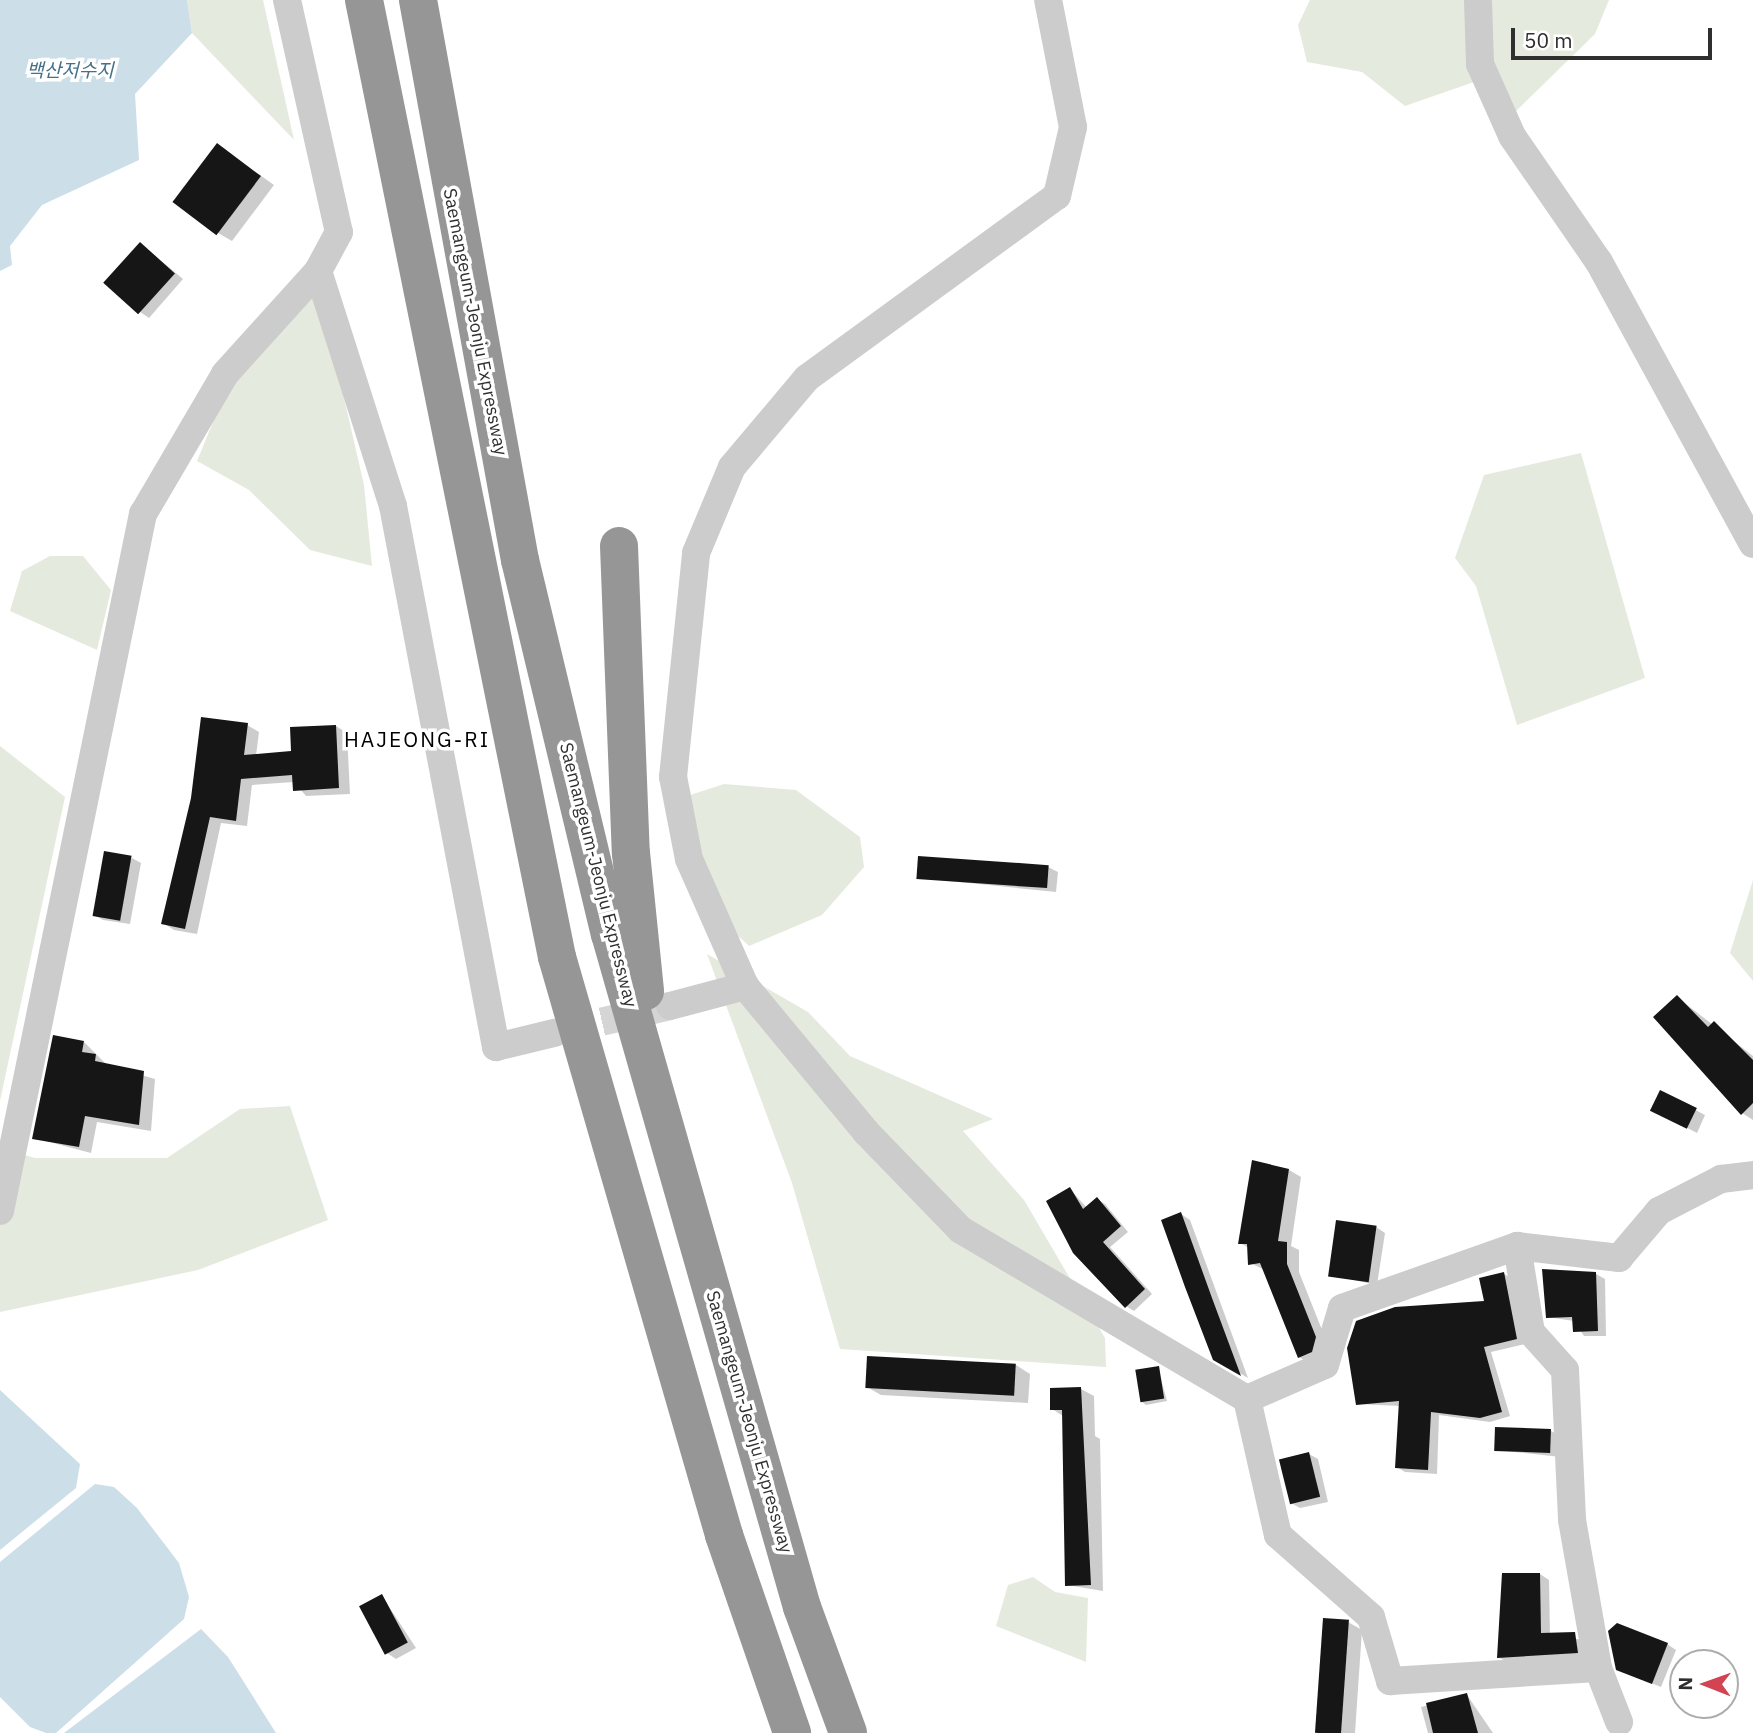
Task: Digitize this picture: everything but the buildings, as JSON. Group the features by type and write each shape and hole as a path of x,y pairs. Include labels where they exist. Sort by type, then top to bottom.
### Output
{"highway":[{"path":"364,0 557,957 724,1535 792,1733"},
{"name":"Saemangeum-Jeonju Expressway","path":"418,0 520,560 654,1088 802,1607 848,1733"},
{"path":"619,546 631,853 654,1088"}],"street":[{"path":"0,1211 143,514 225,373 318,271 339,232 287,0"},
{"path":"1048,0 1073,127 1057,196 807,377 732,467 696,553 673,777 689,859 745,986 866,1132 961,1230 1219,1388 1247,1399 1325,1365 1342,1308 1517,1246 1619,1258 1659,1211 1721,1179 1753,1175"},
{"path":"1478,0 1480,64 1512,136 1599,262 1753,544"},
{"path":"318,271 393,506 496,1047 554,1033"},
{"path":"670,1006 745,986"},
{"path":"1517,1246 1531,1332 1565,1370 1572,1520 1598,1668 1619,1722"},
{"path":"1247,1399 1278,1535 1371,1617 1390,1681 1598,1668"}],"shaded area":[{"path":"187,0 263,0 294,140 192,33"},
{"path":"1310,0 1609,0 1595,34 1512,115 1474,82 1405,106 1362,72 1307,62 1298,25"},
{"path":"319,289 364,485 372,566 310,550 249,490 197,461 227,388"},
{"path":"1581,453 1645,678 1517,725 1476,586 1455,558 1484,475"},
{"path":"50,556 83,556 111,590 97,650 10,611 22,571"},
{"path":"0,746 65,797 0,1101"},
{"path":"724,784 796,790 860,837 864,867 822,915 749,946 736,934 699,859 684,797"},
{"path":"1753,880 1753,981 1730,953"},
{"path":"707,954 808,1012 850,1056 993,1119 963,1131 1024,1200 1105,1338 1106,1367 840,1349 792,1183"},
{"path":"290,1106 328,1220 198,1270 0,1312 0,1148 35,1158 167,1158 240,1109"},
{"path":"1033,1577 1055,1592 1088,1598 1086,1662 996,1626 1008,1585"}],"water":[{"name":"백산저수지","path":"0,0 187,0 192,33 135,94 139,160 42,205 10,246 12,265 0,271"},
{"path":"0,1390 80,1464 76,1488 0,1550"},
{"path":"95,1484 114,1487 137,1508 179,1563 189,1597 184,1619 56,1733 46,1733 30,1727 0,1697 0,1562"},
{"path":"201,1629 228,1657 276,1733 64,1733"}],"tunnel":[{"path":"561,1031 670,1006"}],"district":[{"name":"HAJEONG-RI","path":"417,739"}]}
